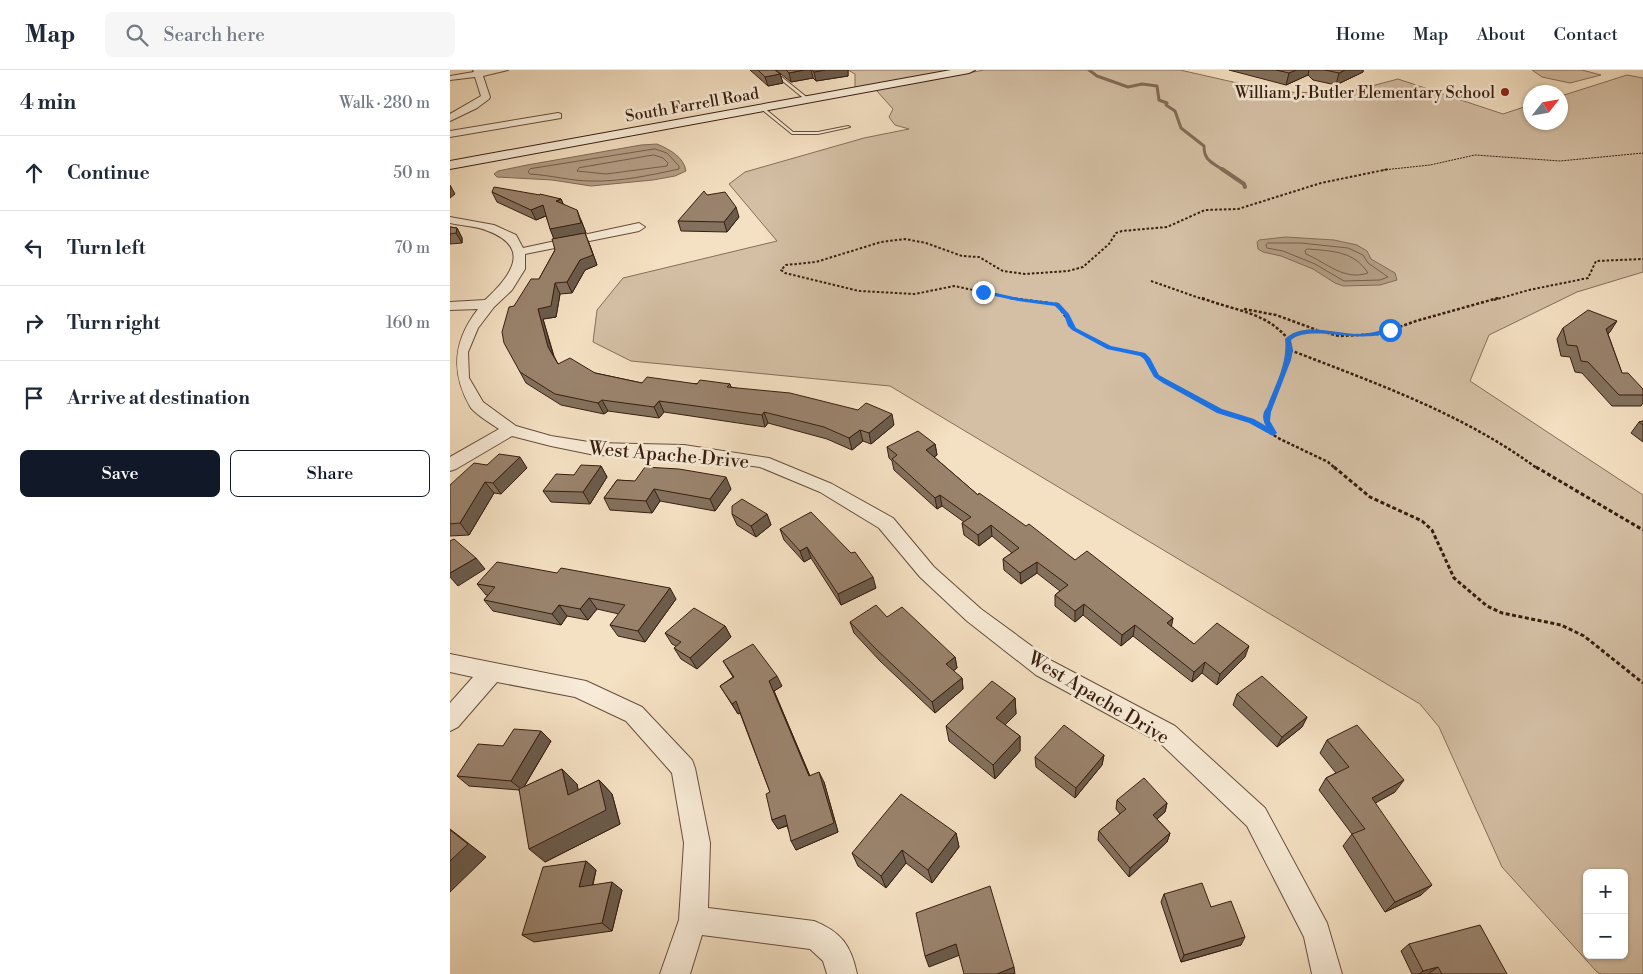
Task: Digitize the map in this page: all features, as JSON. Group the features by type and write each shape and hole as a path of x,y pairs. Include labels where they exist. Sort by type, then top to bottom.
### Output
{"street":[{"path":"450,78 477,72 504,70"},
{"name":"South Farrell Road","path":"450,165 969,70"},
{"path":"450,118 486,97 477,72"},
{"path":"450,134 558,116"},
{"path":"450,220 490,227 512,238 519,252 639,227"},
{"name":"West Apache Drive","path":"519,252 519,269 506,287 488,304 471,327 460,352 461,378 477,404 510,430 551,441 594,449 684,451 763,462 826,488 886,524 926,572 974,615 1044,668 1167,734 1256,817 1317,933 1327,974"},
{"path":"450,306 488,304"},
{"path":"450,465 510,430"},
{"path":"450,663 578,688 634,714 683,768 697,843 693,920 675,974"},
{"path":"450,720 492,672"},
{"path":"693,920 814,935 830,944 839,958 842,974"}],"lane":[{"path":"771,70 808,100"},
{"path":"762,108 792,133 818,133 848,127"}],"path":[{"path":"1643,153 1560,161 1522,160 1493,155 1476,155 1430,165 1393,168 1314,185 1238,209 1205,210 1167,227 1122,231 1112,237 1109,244 1098,251 1089,263 1068,271 1025,274 1003,271 979,257 962,256 926,243 906,239 881,242 816,262 786,265 781,270 784,273 859,291 910,294 954,286 1000,296 1056,304 1066,315 1074,329 1109,348 1142,354 1147,358 1156,376 1165,382 1220,411 1252,421 1280,439 1328,462 1370,497 1422,521 1432,530 1440,544 1454,578 1487,606 1509,615 1561,625 1584,636 1643,683"},
{"path":"1239,309 1276,314 1320,331 1339,336 1380,334 1416,321 1537,288 1588,278 1596,261 1643,259"},
{"path":"1151,281 1179,288 1275,324 1288,339 1290,350 1285,369 1267,412 1267,421 1273,433"},
{"path":"1288,339 1294,335 1320,331"},
{"path":"1290,350 1387,388 1473,428 1518,454 1545,474 1643,530"}],"shaded area":[{"path":"848,70 955,70 871,86 855,87 855,74"},
{"path":"984,70 1180,70 1277,92 1345,93 1398,79 1503,114 1523,107 1523,130 1568,130 1568,94 1627,75 1643,78 1643,272 1577,292 1489,335 1470,381 1643,495 1643,974 1601,974 1585,959 1628,959 1628,869 1583,869 1583,957 1502,867 1439,727 1420,704 890,386 631,361 593,342 597,310 623,278 777,241 729,184 745,172 864,138 909,129 895,125 889,117 893,109 876,90"},
{"path":"1532,70 1582,70 1601,75 1570,83 1542,77"}],"water":[{"path":"657,144 671,151 679,158 686,171 675,176 653,180 591,186 552,180 497,177 494,174 498,171 527,165 641,145"},
{"path":"1286,237 1334,240 1357,245 1367,251 1371,259 1395,273 1397,280 1380,285 1343,286 1313,269 1258,249 1257,242 1259,240"}],"building":[{"path":"758,70 775,70 780,74 765,77"},
{"path":"786,70 804,70 789,73"},
{"path":"1276,70 1296,70 1289,73"},
{"path":"1325,70 1345,70 1339,73"},
{"path":"494,187 561,199 556,201 577,210 581,223 550,229 543,205 531,210 492,192"},
{"path":"704,191 707,195 725,192 736,207 724,222 678,221"},
{"path":"450,227 457,228 456,233 450,234"},
{"path":"585,233 593,255 580,260 567,282 555,283 551,306 538,309 548,347 558,364 570,358 595,373 642,383 647,377 697,384 700,380 730,384 727,387 790,393 858,410 866,403 892,414 869,433 860,430 849,438 824,427 764,412 762,415 659,401 654,407 602,400 598,403 555,394 520,372 504,343 502,332 509,307 514,306 531,279 539,279 555,250 552,239"},
{"path":"1588,310 1617,321 1606,329 1622,373 1628,373 1643,389 1643,395 1619,395 1588,362 1581,361 1577,346 1567,345 1563,328"},
{"path":"918,431 935,444 926,450 978,495 979,493 1026,526 1029,524 1075,560 1087,551 1173,618 1167,623 1194,644 1217,623 1249,646 1220,674 1205,662 1194,672 1135,625 1122,635 1084,604 1075,611 1055,595 1068,585 1037,562 1020,573 1003,559 1019,548 991,525 978,535 962,523 971,517 940,495 935,498 892,459 897,455 887,447"},
{"path":"499,454 520,457 493,483 485,482 460,523 450,524 450,485 474,463 487,465"},
{"path":"581,465 601,466 583,492 543,491 556,474 574,475"},
{"path":"645,467 679,469 726,477 710,499 654,489 646,501 604,498 617,480 635,481"},
{"path":"742,499 767,514 751,526 732,514 732,506"},
{"path":"811,512 851,553 855,552 873,577 838,594 807,547 800,551 780,529"},
{"path":"454,539 476,558 450,573 450,541"},
{"path":"497,562 557,573 561,568 670,588 638,631 610,625 625,605 589,598 580,609 559,605 552,614 484,600 495,587 477,584"},
{"path":"876,605 887,617 902,607 955,657 946,664 962,678 932,702 850,622"},
{"path":"694,608 725,626 690,658 674,648 681,642 665,633"},
{"path":"753,644 777,676 769,681 809,776 819,772 834,823 791,841 785,815 772,820 766,794 770,792 736,701 732,704 720,686 734,677 723,661"},
{"path":"1262,676 1307,717 1282,737 1237,694"},
{"path":"992,681 1015,698 996,718 1020,736 993,765 946,726"},
{"path":"1064,725 1104,755 1076,788 1035,757"},
{"path":"1357,725 1404,780 1372,798 1432,885 1395,902 1352,834 1365,829 1326,778 1349,767 1327,740"},
{"path":"514,729 541,731 511,781 457,776 478,744 503,746"},
{"path":"562,769 568,795 599,780 606,810 529,849 519,789"},
{"path":"1144,778 1167,803 1153,815 1170,833 1130,868 1099,831 1126,809 1117,800"},
{"path":"901,794 956,833 928,870 902,850 881,876 852,853"},
{"path":"450,830 468,844 450,861"},
{"path":"586,861 579,887 612,882 602,923 522,935 543,867"},
{"path":"1202,883 1211,907 1231,901 1245,937 1184,955 1164,894"},
{"path":"990,886 1014,967 997,974 964,974 956,944 925,956 916,913"},
{"path":"1480,925 1507,974 1442,974 1438,967 1423,971 1409,944"}],"waterway":[{"path":"1089,70 1097,76 1128,87 1142,84 1157,86 1159,100 1167,103 1166,105 1175,111 1181,128 1204,146 1207,158 1223,170"},
{"path":"1222,169 1244,184 1245,187"}],"place":[{"name":"William J. Butler Elementary School","path":"1505,92"}],"route":[{"path":"983,292 1018,300 1037,300 1056,304 1062,308 1074,329 1109,348 1142,354 1147,358 1156,376 1165,382 1220,411 1252,421 1273,433 1267,421 1267,412 1288,360 1290,350 1288,339 1307,331 1320,331 1339,336 1359,336 1380,334 1390,330"}]}
